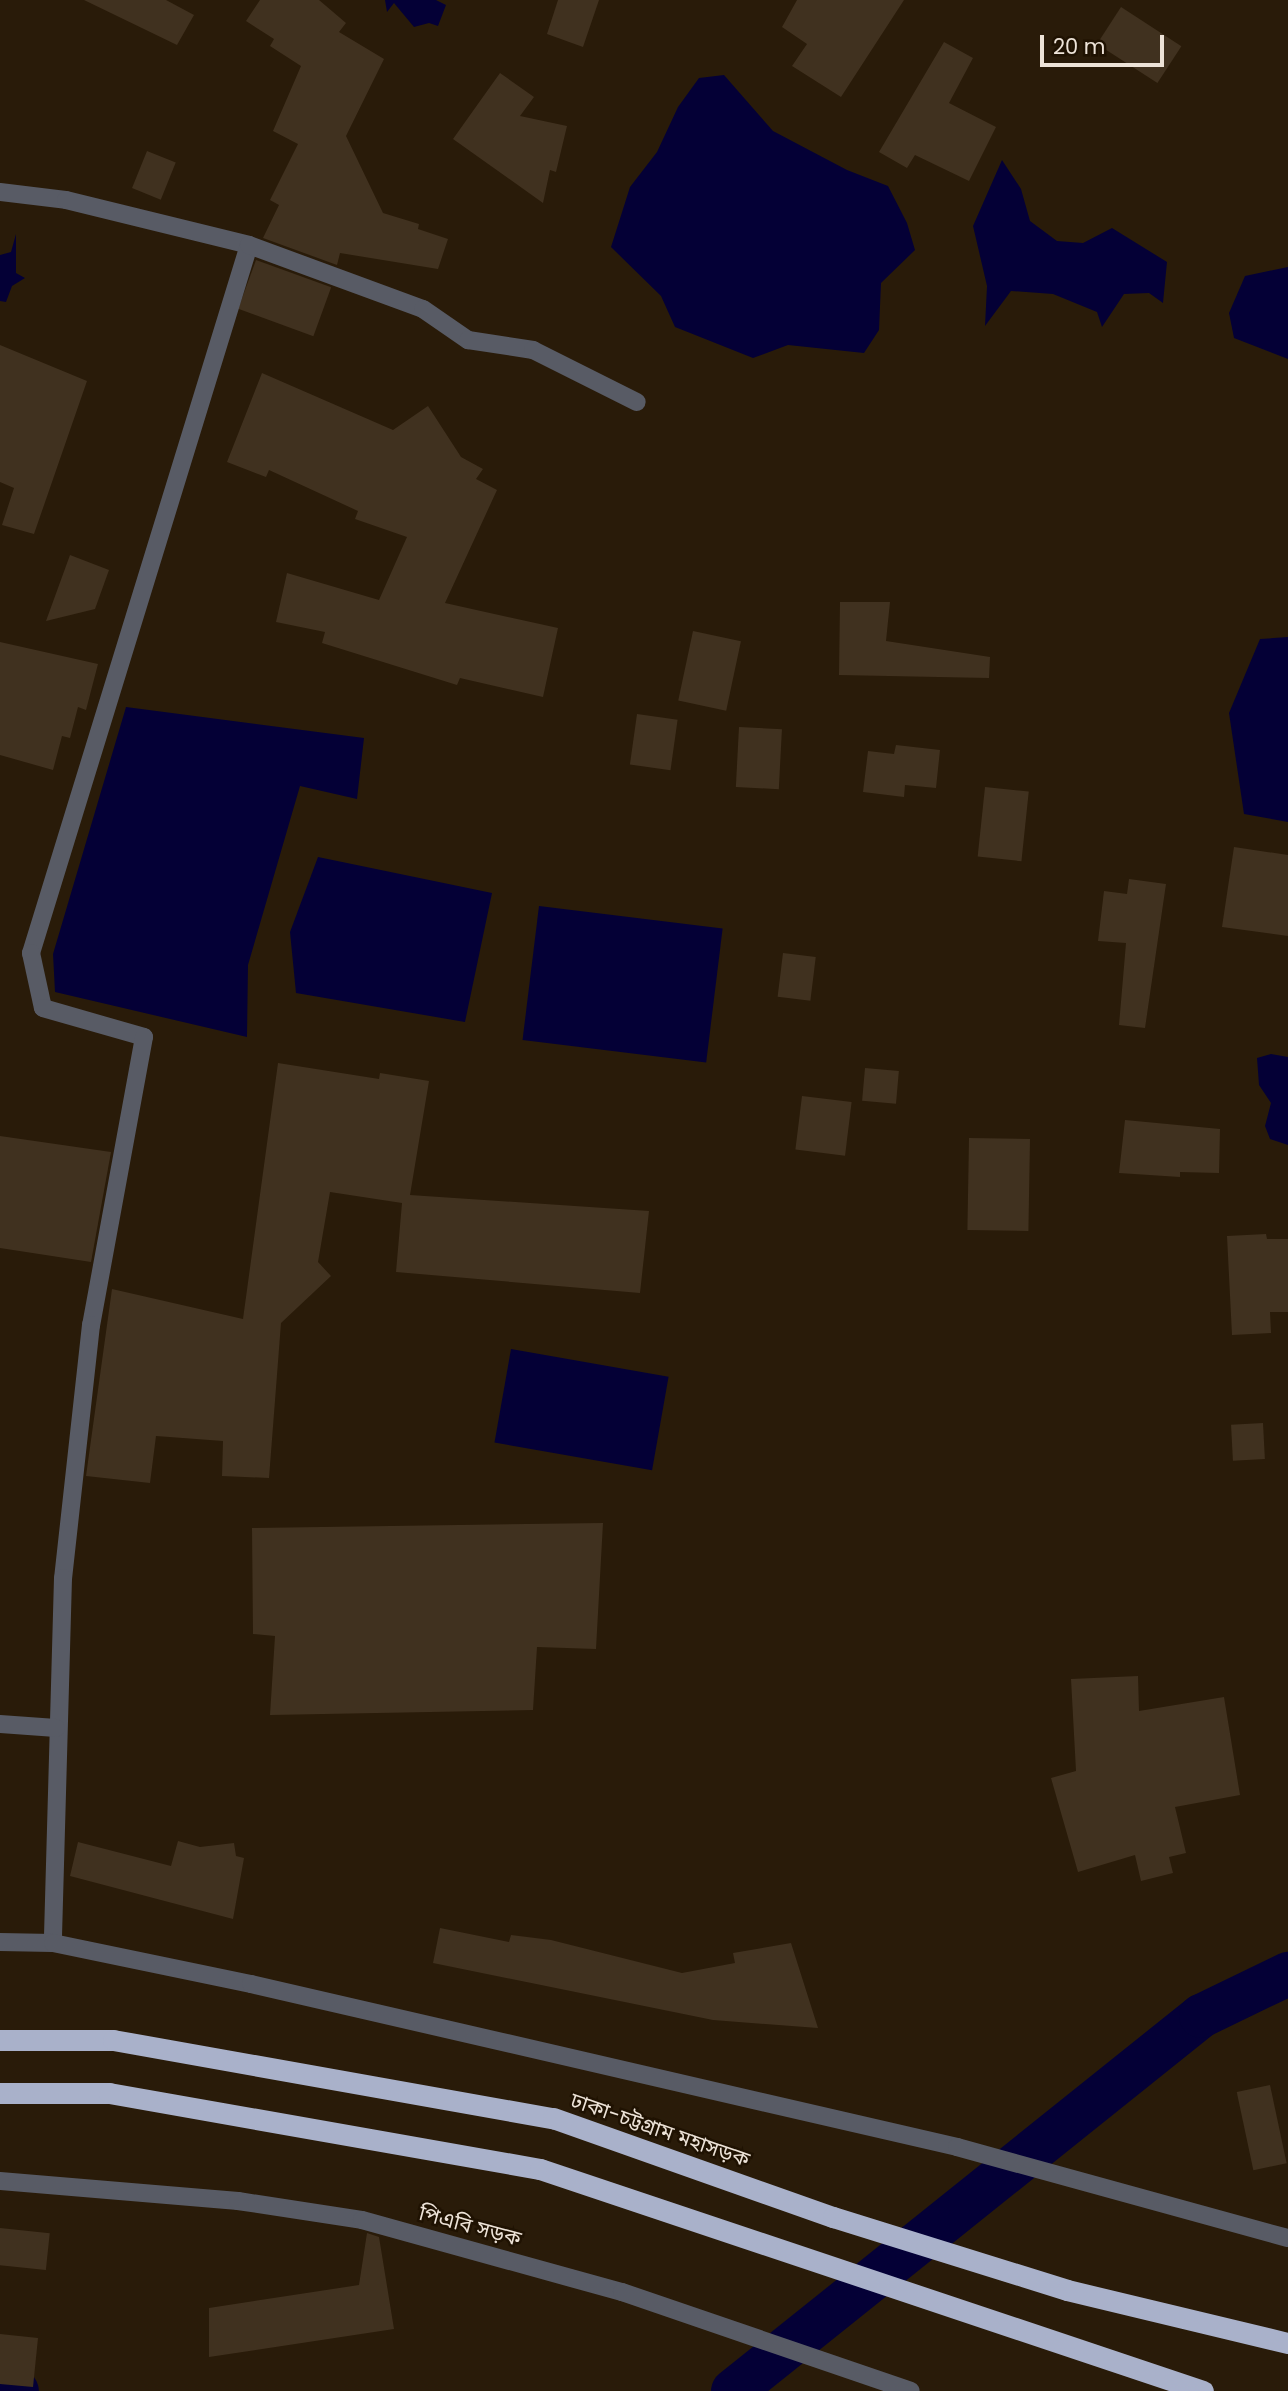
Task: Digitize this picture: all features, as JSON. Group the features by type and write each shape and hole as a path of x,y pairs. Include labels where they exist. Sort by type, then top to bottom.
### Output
{"highway":[{"name":"ঢাকা-চট্টগ্রাম মহাসড়ক","path":"0,2040 113,2040 553,2118 832,2217 1004,2268 1066,2290 1288,2343"},
{"path":"0,2093 109,2093 540,2169 729,2236 1203,2391"}],"street":[{"path":"0,192 66,200 249,245 423,309 468,340 533,350 637,402"},
{"path":"53,1943 56,1728 63,1578 91,1325 144,1037 43,1007 31,953 249,245"},
{"path":"0,1724 56,1728"},
{"path":"0,1942 53,1943 957,2147 1288,2238"},
{"name":"পিএবি সড়ক","path":"0,2181 238,2201 362,2220 622,2292 911,2391"}],"shaded area":[{"path":"385,0 436,0 446,5 438,26 429,23 414,27 394,3 387,12"},
{"path":"724,75 773,131 847,170 888,186 907,223 915,250 881,283 879,330 864,353 788,345 753,358 675,327 661,296 611,247 630,187 657,152 678,107 699,78"},
{"path":"1002,160 1021,189 1030,221 1057,241 1083,243 1112,228 1167,262 1163,303 1149,293 1124,294 1102,327 1097,312 1053,294 1011,291 985,326 987,286 973,226"},
{"path":"16,234 16,273 25,278 12,286 6,302 0,301 0,255 11,252"},
{"path":"1288,267 1288,359 1234,338 1229,313 1245,276"},
{"path":"1288,637 1288,822 1244,814 1229,713 1260,639"},
{"path":"126,707 364,738 357,799 300,786 248,965 247,1037 55,992 53,954"},
{"path":"318,857 492,893 465,1022 296,993 290,932"},
{"path":"539,906 723,929 706,1063 523,1040"},
{"path":"1271,1054 1288,1057 1288,1145 1270,1139 1265,1126 1271,1103 1259,1085 1257,1058"},
{"path":"511,1349 669,1377 652,1470 495,1443"}],"building":[{"path":"84,0 166,0 194,15 177,45"},
{"path":"260,0 319,0 346,23 339,32 384,59 346,136 383,213 419,224 418,229 448,239 438,269 340,253 337,265 263,238 279,205 270,200 298,144 273,131 301,66 270,46 274,39 246,21"},
{"path":"558,0 599,0 583,47 547,34"},
{"path":"797,0 904,0 841,97 792,66 807,44 782,27"},
{"path":"1121,7 1181,46 1157,83 1097,44"},
{"path":"944,42 973,58 949,103 996,127 969,181 915,155 907,168 879,152"},
{"path":"500,73 534,97 520,116 567,126 556,172 550,170 543,203 453,139"},
{"path":"147,151 176,163 161,200 132,188"},
{"path":"256,260 331,287 313,336 238,309"},
{"path":"0,345 87,381 34,534 2,525 14,488 0,482"},
{"path":"262,373 393,430 428,406 461,457 483,469 476,479 497,490 445,603 558,628 543,697 460,678 457,685 322,643 325,632 276,622 287,573 379,600 407,537 355,519 358,511 269,470 266,477 227,462"},
{"path":"70,555 109,570 95,609 46,621"},
{"path":"840,602 890,602 886,641 990,657 989,678 839,675"},
{"path":"693,631 741,641 726,711 678,700"},
{"path":"0,642 98,664 86,710 78,707 70,738 62,736 53,770 0,755"},
{"path":"637,714 678,720 671,770 630,765"},
{"path":"739,727 782,729 779,789 736,787"},
{"path":"896,745 940,750 936,788 905,785 904,797 863,792 868,751 894,754"},
{"path":"985,787 1029,792 1021,861 978,857"},
{"path":"1234,847 1288,855 1288,936 1222,927"},
{"path":"1129,879 1166,884 1145,1028 1119,1025 1126,943 1098,941 1104,891 1127,894"},
{"path":"783,953 816,957 810,1001 778,997"},
{"path":"278,1063 379,1079 380,1073 429,1081 410,1195 649,1211 640,1293 396,1272 402,1203 330,1192 318,1262 331,1276 281,1323 269,1478 222,1476 223,1441 156,1436 150,1483 86,1476 112,1289 243,1319"},
{"path":"865,1068 899,1071 896,1104 862,1101"},
{"path":"802,1096 852,1102 845,1156 795,1150"},
{"path":"1125,1120 1220,1129 1219,1173 1180,1172 1180,1177 1119,1173"},
{"path":"0,1136 111,1152 91,1262 0,1248"},
{"path":"969,1138 1030,1139 1028,1231 967,1230"},
{"path":"1266,1234 1267,1239 1288,1239 1288,1312 1270,1312 1271,1333 1232,1335 1227,1236"},
{"path":"1263,1423 1265,1459 1233,1461 1231,1425"},
{"path":"603,1523 596,1649 537,1647 533,1710 270,1715 275,1636 253,1634 252,1528"},
{"path":"1138,1676 1139,1711 1224,1697 1240,1795 1175,1807 1186,1853 1169,1857 1173,1873 1141,1881 1135,1855 1078,1872 1051,1778 1076,1771 1071,1679"},
{"path":"178,1841 200,1847 234,1843 236,1856 244,1858 233,1919 70,1876 78,1842 171,1866"},
{"path":"440,1928 509,1942 511,1935 551,1940 682,1973 735,1963 733,1953 791,1943 818,2028 713,2020 433,1963"},
{"path":"1270,2085 1287,2163 1253,2170 1237,2092"},
{"path":"0,2228 50,2233 46,2270 0,2265"},
{"path":"367,2233 379,2237 394,2329 209,2357 209,2308 359,2285"},
{"path":"0,2334 38,2338 33,2387 0,2384"}],"waterway":[{"path":"733,2391 1201,2016 1288,1974"},
{"path":"0,2389 17,2391"}]}
